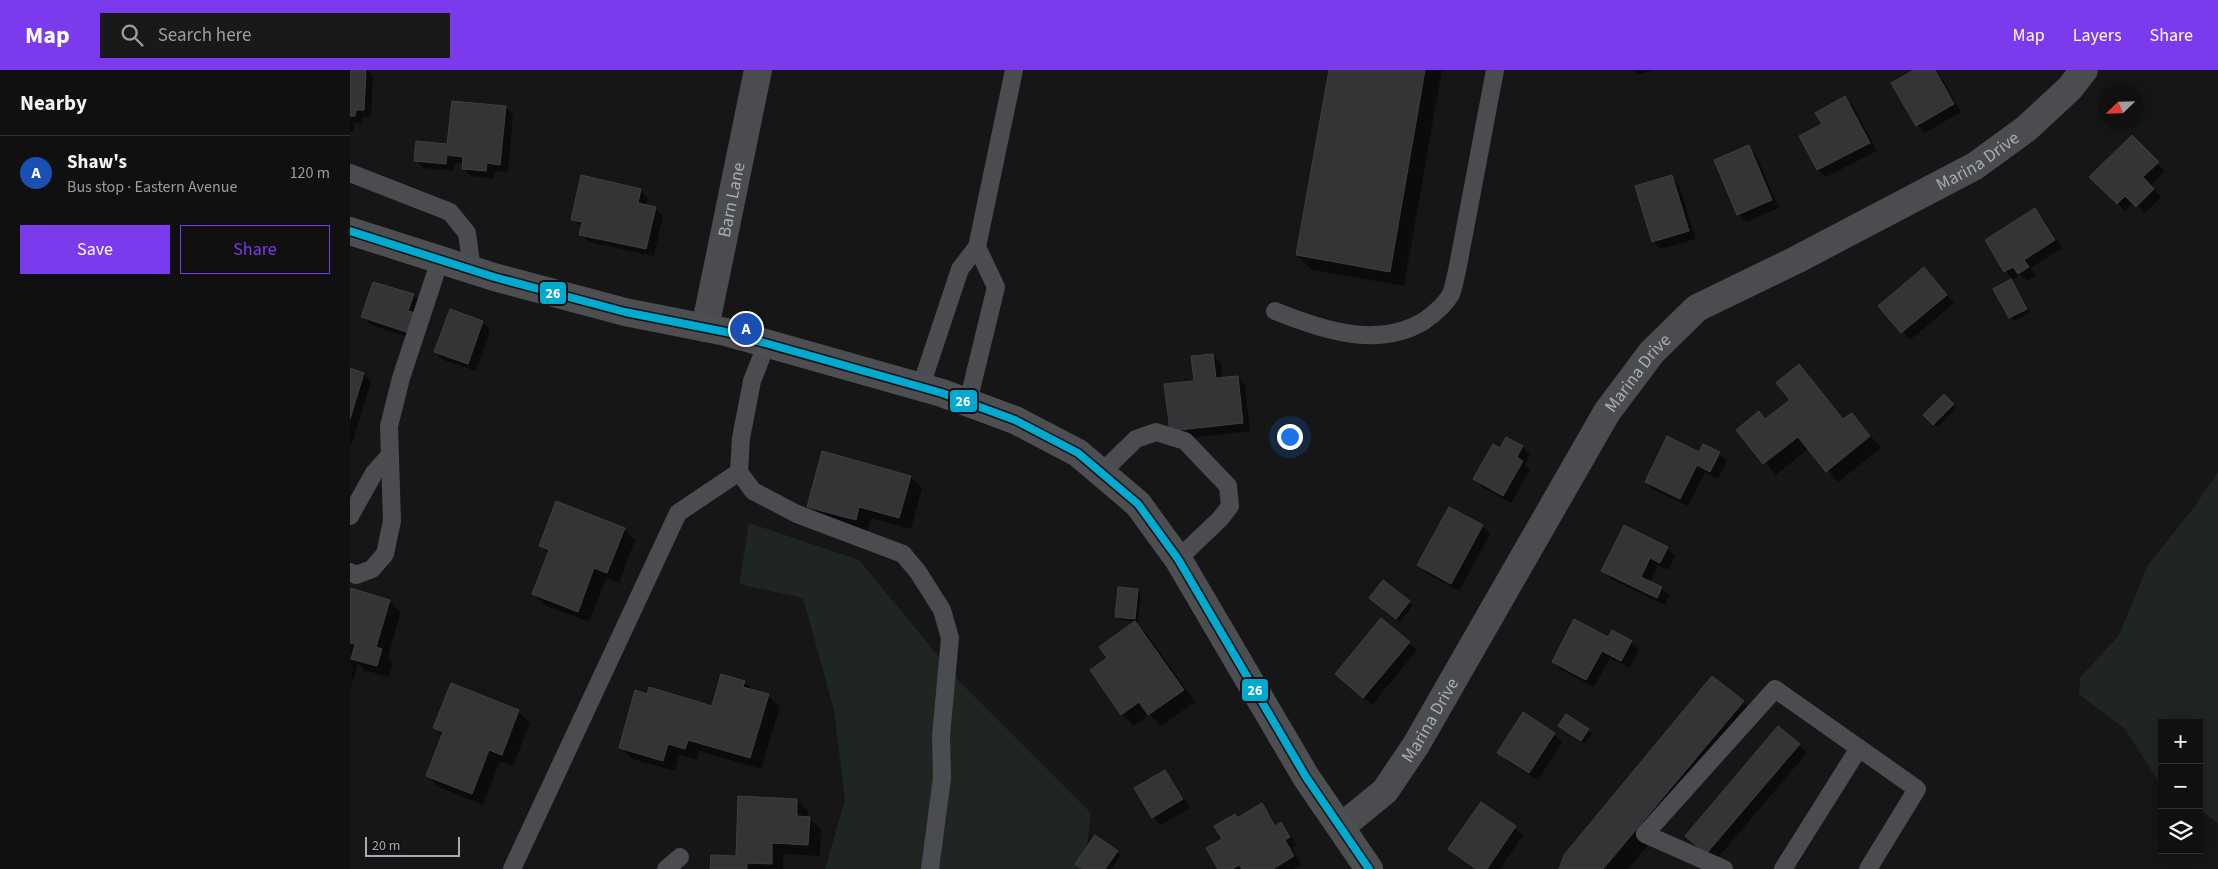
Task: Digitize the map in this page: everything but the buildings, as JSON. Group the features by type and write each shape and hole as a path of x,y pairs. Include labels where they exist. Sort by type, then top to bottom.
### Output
{"main road":[{"path":"350,231 472,270 625,312 767,343 921,386 1015,420 1078,453 1138,504 1178,559 1306,777 1369,869"}],"street":[{"name":"Barn Lane","path":"705,328 758,70"},
{"name":"Marina Drive","path":"1341,827 1384,791 1416,745 1607,412 1652,352 1697,308 1796,260 1975,166 2027,128 2070,88 2084,70"}],"lane":[{"path":"921,386 960,270 977,247 1014,70"},
{"path":"1275,311 1330,329 1369,337 1388,335 1411,328 1435,313 1451,294 1457,271 1495,70"},
{"path":"350,173 450,212 467,233 472,270"},
{"path":"968,402 996,287 977,247"},
{"path":"350,572 356,575 372,569 385,554 392,522 389,426 399,388 440,260"},
{"path":"767,343 752,382 741,438 739,472 753,491 797,514 902,554 918,572 942,610 950,638 941,736 942,778 930,869"},
{"path":"1101,473 1136,439 1156,432 1185,441 1228,486 1230,506 1220,519 1178,559"},
{"path":"350,516 374,473 390,455"},
{"path":"512,869 678,512 739,472"},
{"path":"1724,869 1645,834 1775,688 1917,789 1868,869"},
{"path":"1783,869 1859,748"},
{"path":"666,869 680,857"}],"shaded area":[{"path":"2218,472 2218,823 2203,812 2203,719 2158,719 2158,781 2125,729 2079,694 2080,678 2119,635 2148,565 2195,506"},
{"path":"749,523 859,560 960,682 1091,813 1084,869 825,869 845,800 834,710 803,598 739,584"}],"transit line":[{"name":"26","path":"350,231 494,277 625,312 726,332 942,393 1015,420 1078,453 1138,504 1178,559 1306,777 1369,869"}],"place":[{"name":"Shaw's","path":"746,329"}]}
